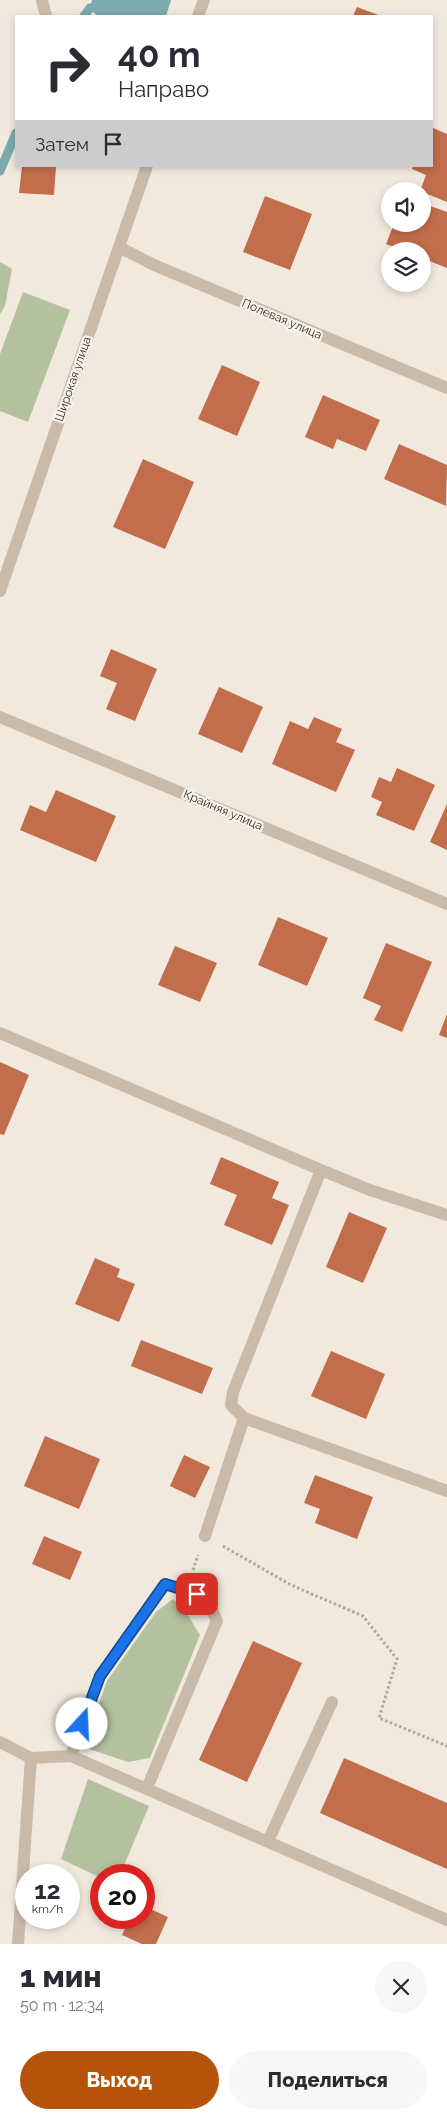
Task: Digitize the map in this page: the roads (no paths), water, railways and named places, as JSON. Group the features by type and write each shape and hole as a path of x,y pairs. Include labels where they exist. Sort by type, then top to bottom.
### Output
{"street":[{"path":"42,0 46,15"},
{"path":"198,15 204,0"},
{"name":"Широкая улица","path":"0,591 147,167"},
{"name":"Полевая улица","path":"119,247 154,265 447,388"},
{"name":"Крайняя улица","path":"0,717 447,904"},
{"path":"0,1033 370,1190 447,1215"},
{"path":"321,1170 233,1392 231,1406 244,1418 447,1491"},
{"path":"205,1536 244,1418"},
{"path":"71,1756 100,1676 165,1584 186,1590 207,1599 217,1621 148,1788"},
{"path":"268,1841 332,1702"},
{"path":"0,1742 31,1758 71,1756 447,1920"},
{"path":"18,1944 31,1758"}],"water":[{"path":"92,0 171,0 166,15 96,15 90,8"}],"waterway":[{"path":"85,15 90,8"},
{"path":"0,171 15,135"}]}
